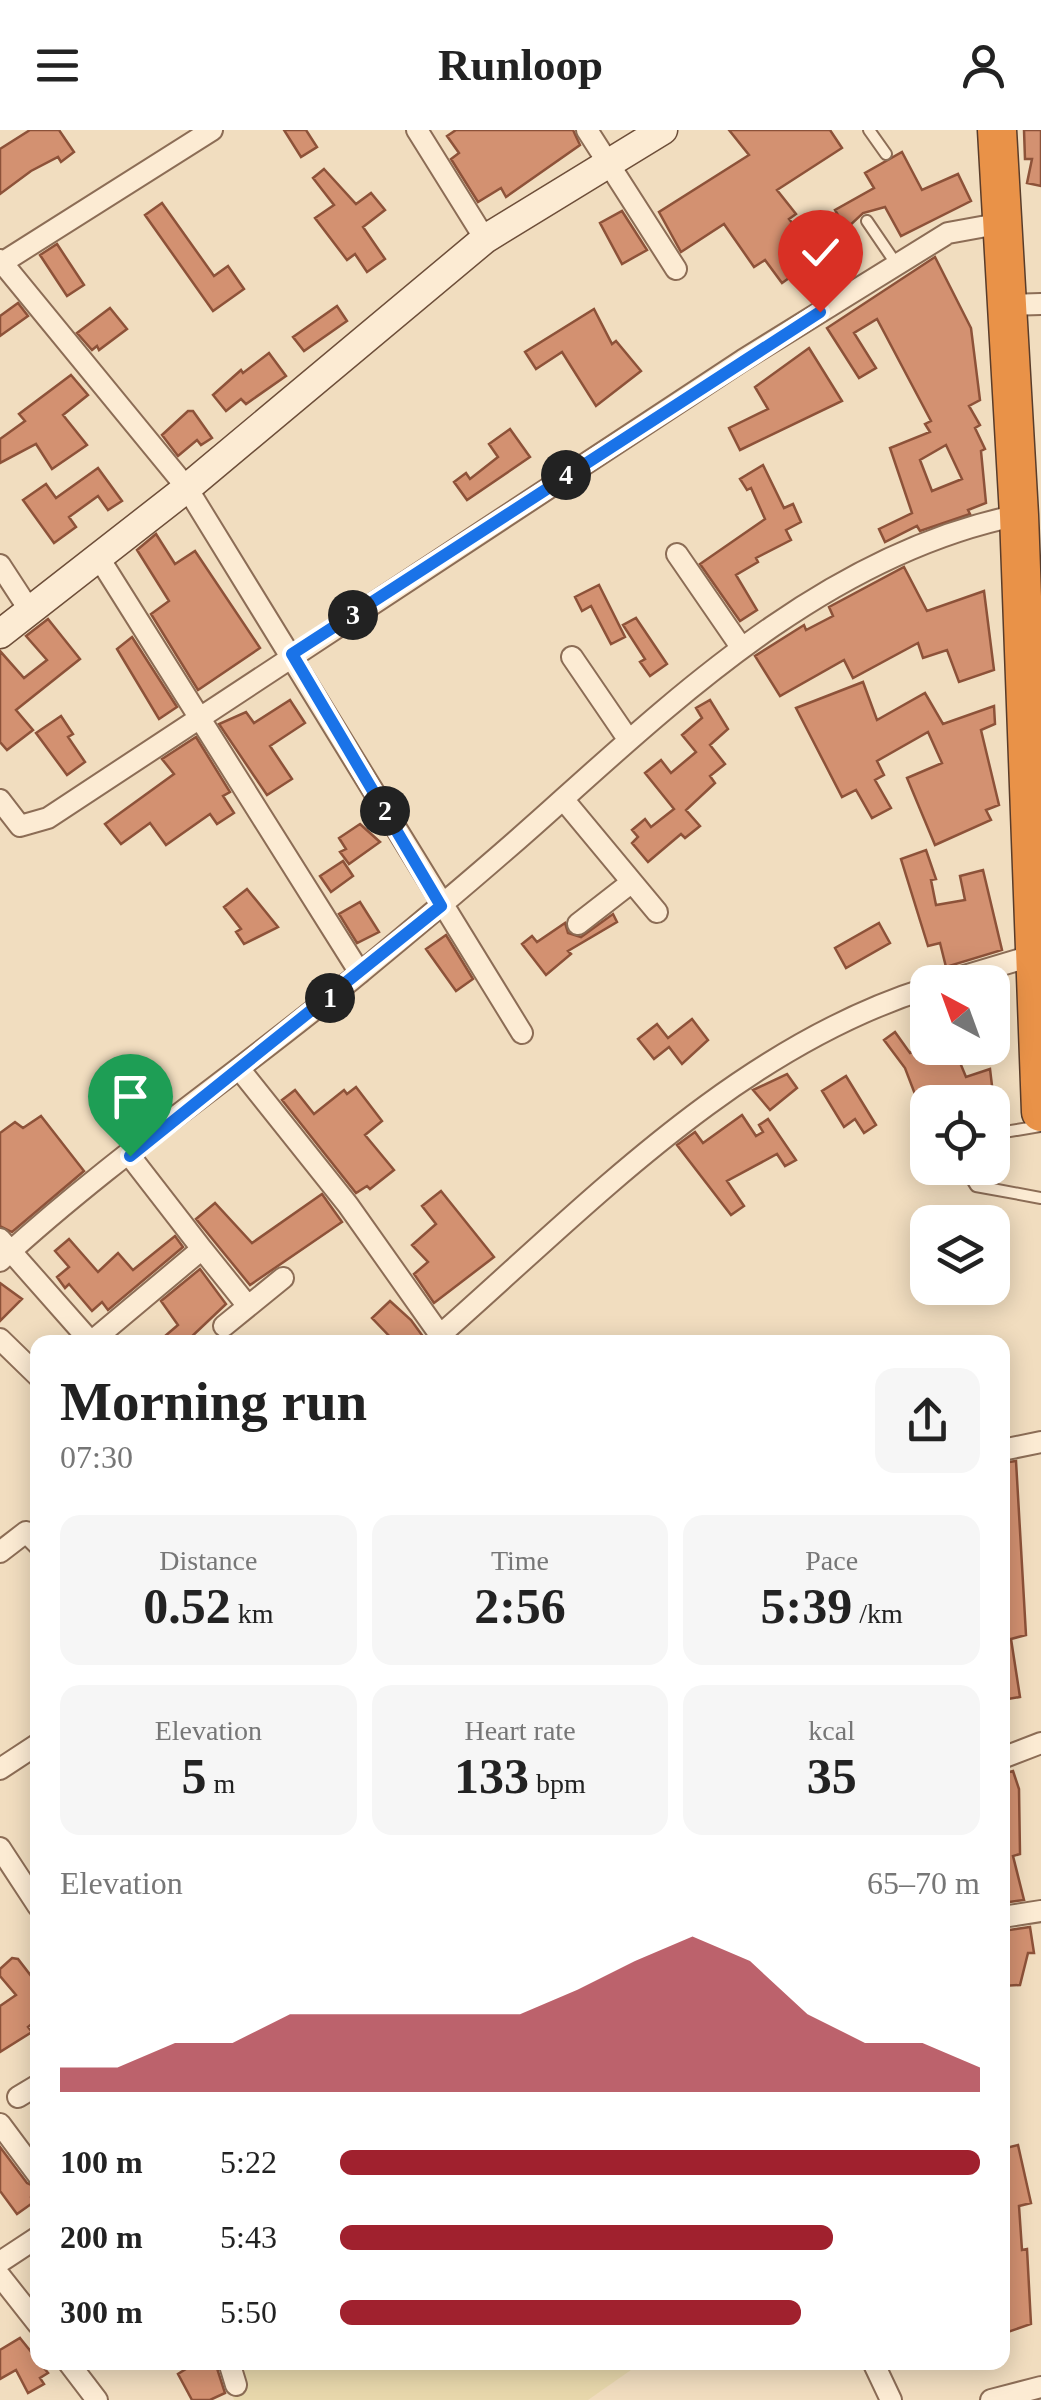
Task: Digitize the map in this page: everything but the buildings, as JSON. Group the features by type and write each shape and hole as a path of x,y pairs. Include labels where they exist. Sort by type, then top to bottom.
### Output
{"highway":[{"path":"997,130 1003,223 1024,304 1019,515 1037,885 1035,955 1041,1112"}],"street":[{"path":"212,130 1,263 187,488 522,1034"},
{"path":"417,130 485,239"},
{"path":"587,130 676,269"},
{"path":"0,634 187,488 485,239 663,130"},
{"path":"0,800 20,826 32,824 200,719 292,654 897,264 948,233 1003,223"},
{"path":"84,1335 3,1250 240,1071 441,906 628,738 741,648 830,591 961,526 1019,515"},
{"path":"677,554 741,648"},
{"path":"99,558 360,973"},
{"path":"0,565 30,611"},
{"path":"572,657 628,738"},
{"path":"563,799 657,912"},
{"path":"578,924 632,882"},
{"path":"1001,965 1035,955"},
{"path":"446,1335 652,1149 800,1042 910,993"},
{"path":"240,1071 348,1205 439,1335"},
{"path":"130,1156 247,1305"},
{"path":"99,1335 202,1249"},
{"path":"224,1326 283,1278"},
{"path":"0,1339 30,1368"},
{"path":"1010,1448 1041,1442"},
{"path":"0,1552 26,1532 30,1536"},
{"path":"1010,1755 1041,1743"},
{"path":"0,1769 30,1749"},
{"path":"0,1848 30,1894"},
{"path":"1010,1915 1041,1912"},
{"path":"18,2097 30,2089"},
{"path":"0,2124 30,2165"},
{"path":"0,2262 30,2242"},
{"path":"0,2276 30,2314"},
{"path":"74,2370 98,2400"},
{"path":"231,2370 236,2385"},
{"path":"877,2370 891,2400"},
{"path":"990,2400 1041,2387"}],"lane":[{"path":"870,130 886,154"},
{"path":"867,221 897,264"},
{"path":"1010,1131 1041,1126"},
{"path":"975,1185 1041,1198"}],"shaded area":[{"path":"224,2370 631,2370 588,2400 234,2400"}],"route":[{"path":"130,1156 441,906 292,654 820,312"}]}
